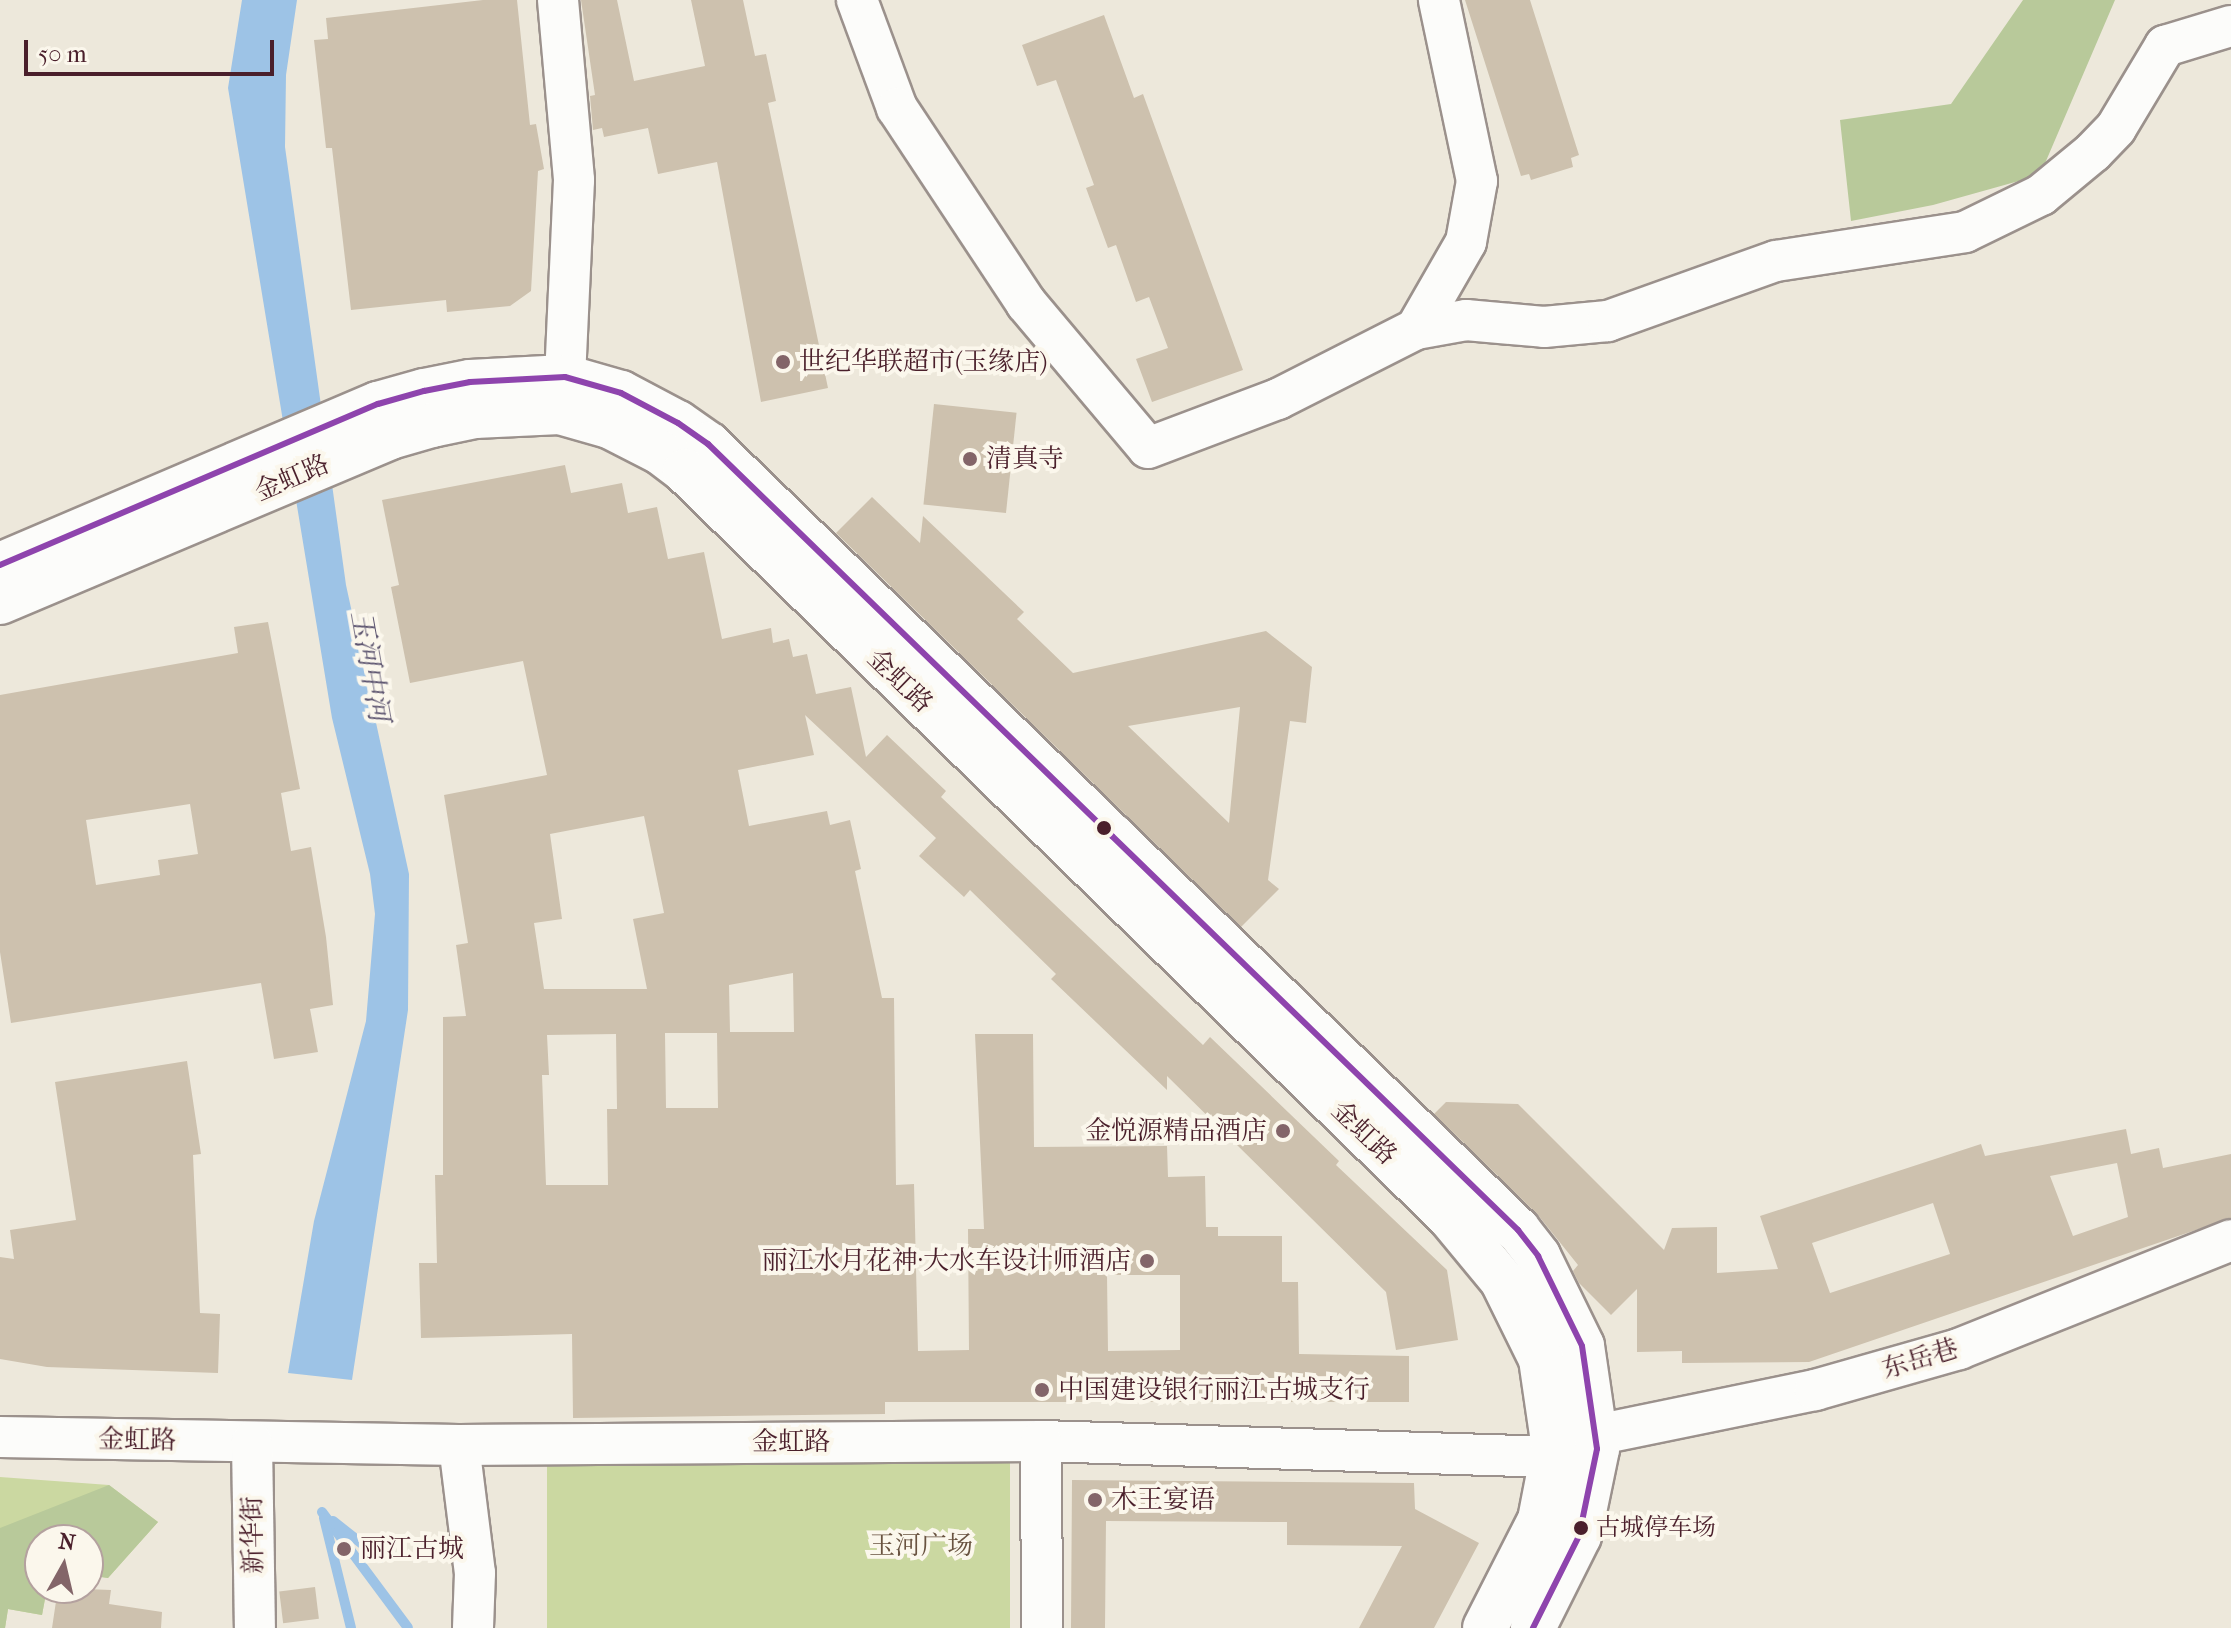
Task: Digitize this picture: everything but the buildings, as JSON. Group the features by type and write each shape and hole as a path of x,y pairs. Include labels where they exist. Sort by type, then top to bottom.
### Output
{"main road":[{"path":"428,408 470,382 565,377 647,405 708,444 1518,1230 1570,1315 1590,1380 1596,1435 1589,1508 1533,1628"},
{"name":"金虹路","path":"0,602 176,509 390,437 428,408 475,416 560,412 631,436 685,471 1484,1255 1518,1305 1541,1359 1551,1403 1554,1457 1540,1520 1485,1628"},
{"path":"0,565 176,509"}],"street":[{"path":"558,0 574,180 565,377"},
{"path":"857,0 897,108 1026,303 1148,448 1278,399 1416,329 1466,320 1544,327 1608,321 1776,261 1965,232 2041,195 2093,152 2116,128 2165,46 2231,26"},
{"path":"1416,329 1466,242 1477,181 1439,0"},
{"name":"东岳巷","path":"1596,1435 1815,1390 1959,1349 2231,1240"},
{"name":"金虹路","path":"0,1437 459,1445 1041,1441 1554,1457"},
{"path":"1041,1441 1042,1628"},
{"name":"新华街","path":"255,1628 263,1442"},
{"path":"459,1445 475,1573 473,1628"}],"green space":[{"path":"2023,0 2115,0 2040,175 1933,205 1851,221 1840,120 1951,104"},
{"name":"玉河广场","path":"547,1462 1010,1462 1010,1628 547,1628"},
{"path":"0,1477 109,1485 158,1522 108,1578 104,1577 104,1524 24,1524 24,1604 44,1604 42,1615 8,1609 5,1628 0,1628"},
{"path":"109,1485 158,1522 108,1578 104,1577 104,1524 24,1524 24,1604 44,1604 42,1615 8,1609 5,1628 0,1628 0,1528"}],"water":[{"path":"242,0 297,0 286,75 285,147 346,585 409,874 408,1010 352,1380 288,1373 314,1221 366,1021 375,914 370,874 332,718 228,88"}],"waterway":[{"name":"玉河中河","path":"322,1512 408,1628"},
{"path":"324,1518 351,1628"},
{"path":"333,1521 380,1558"}],"transit line":[{"path":"0,565 378,404 424,391 470,382 565,377 621,393 678,423 708,444 1518,1230 1538,1256 1582,1346 1597,1449 1579,1536 1533,1628"}],"place":[{"name":"世纪华联超市(玉缘店)","path":"783,362"},
{"name":"清真寺","path":"970,459"},
{"name":"金悦源精品酒店","path":"1283,1131"},
{"name":"丽江水月花神·大水车设计师酒店","path":"1147,1261"},
{"name":"中国建设银行丽江古城支行","path":"1042,1390"},
{"name":"木王宴语","path":"1095,1500"},
{"name":"古城停车场","path":"1581,1528"},
{"name":"丽江古城","path":"344,1549"}]}
